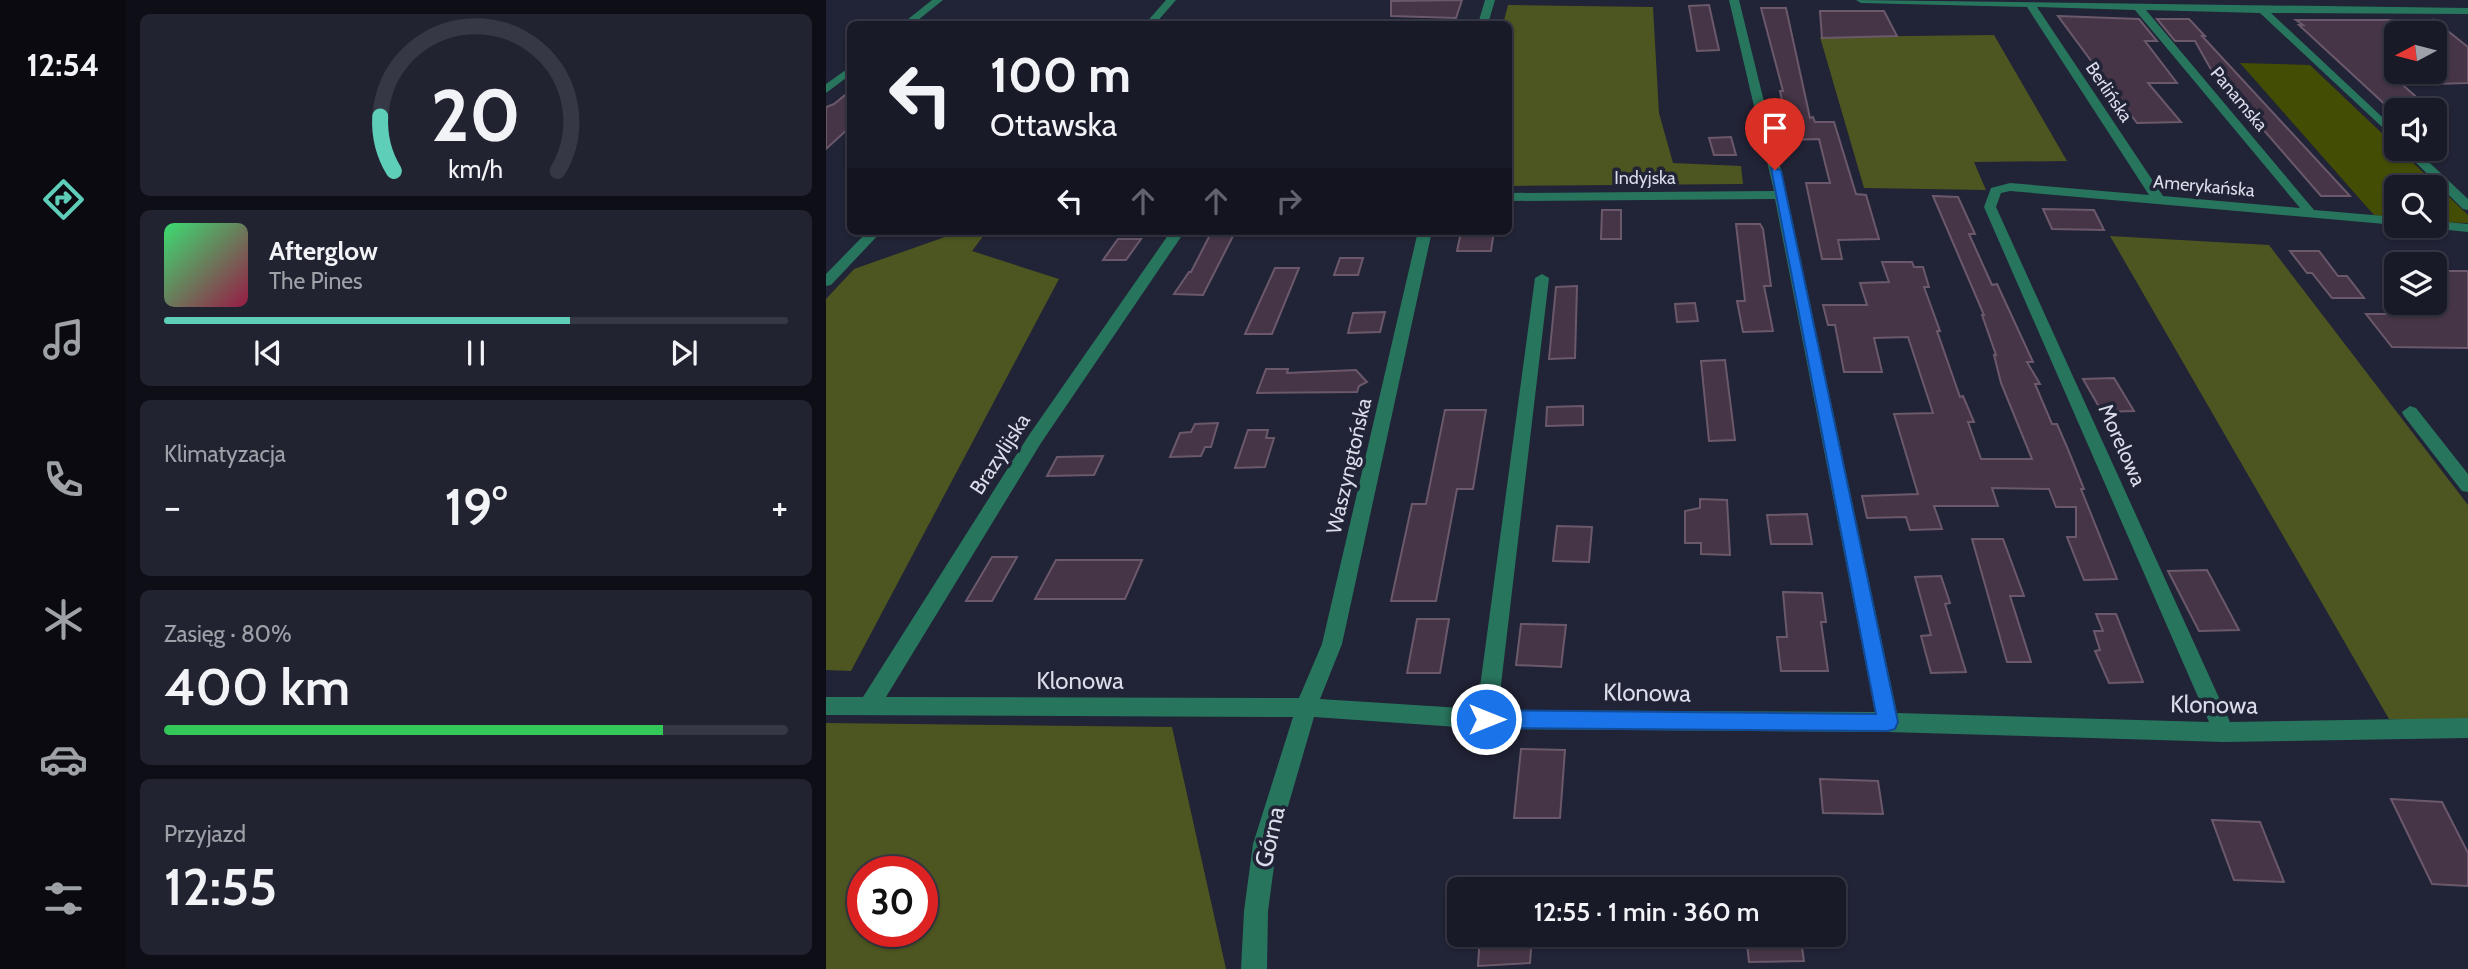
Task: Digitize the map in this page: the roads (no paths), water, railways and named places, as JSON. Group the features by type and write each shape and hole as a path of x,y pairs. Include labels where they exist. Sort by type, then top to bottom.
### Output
{"street":[{"path":"911,21 938,0"},
{"path":"1153,21 1171,0"},
{"path":"1484,21 1490,0"},
{"path":"1734,0 1781,195 1888,722"},
{"path":"1860,0 2262,10 2468,11"},
{"path":"2252,0 2384,126"},
{"name":"Berlińska","path":"2030,4 2160,200"},
{"name":"Panamska","path":"2145,5 2311,214"},
{"path":"826,90 847,72"},
{"path":"2421,161 2468,206"},
{"name":"Amerykańska","path":"2010,187 2384,220"},
{"name":"Morelowa","path":"2010,187 1995,191 1990,207 2224,732"},
{"name":"Indyjska","path":"1512,197 1781,195"},
{"path":"2447,226 2468,228"},
{"path":"826,282 872,235"},
{"name":"Brazylijska","path":"868,707 1035,439 1175,235"},
{"name":"Waszyngtońska","path":"1307,708 1332,644 1424,235"},
{"path":"1486,719 1542,278"},
{"path":"2410,412 2468,486"},
{"name":"Klonowa","path":"826,706 1307,708 1486,719 1888,722 2224,732 2468,728"},
{"name":"Górna","path":"1254,969 1256,911 1265,844 1307,708"}]}
